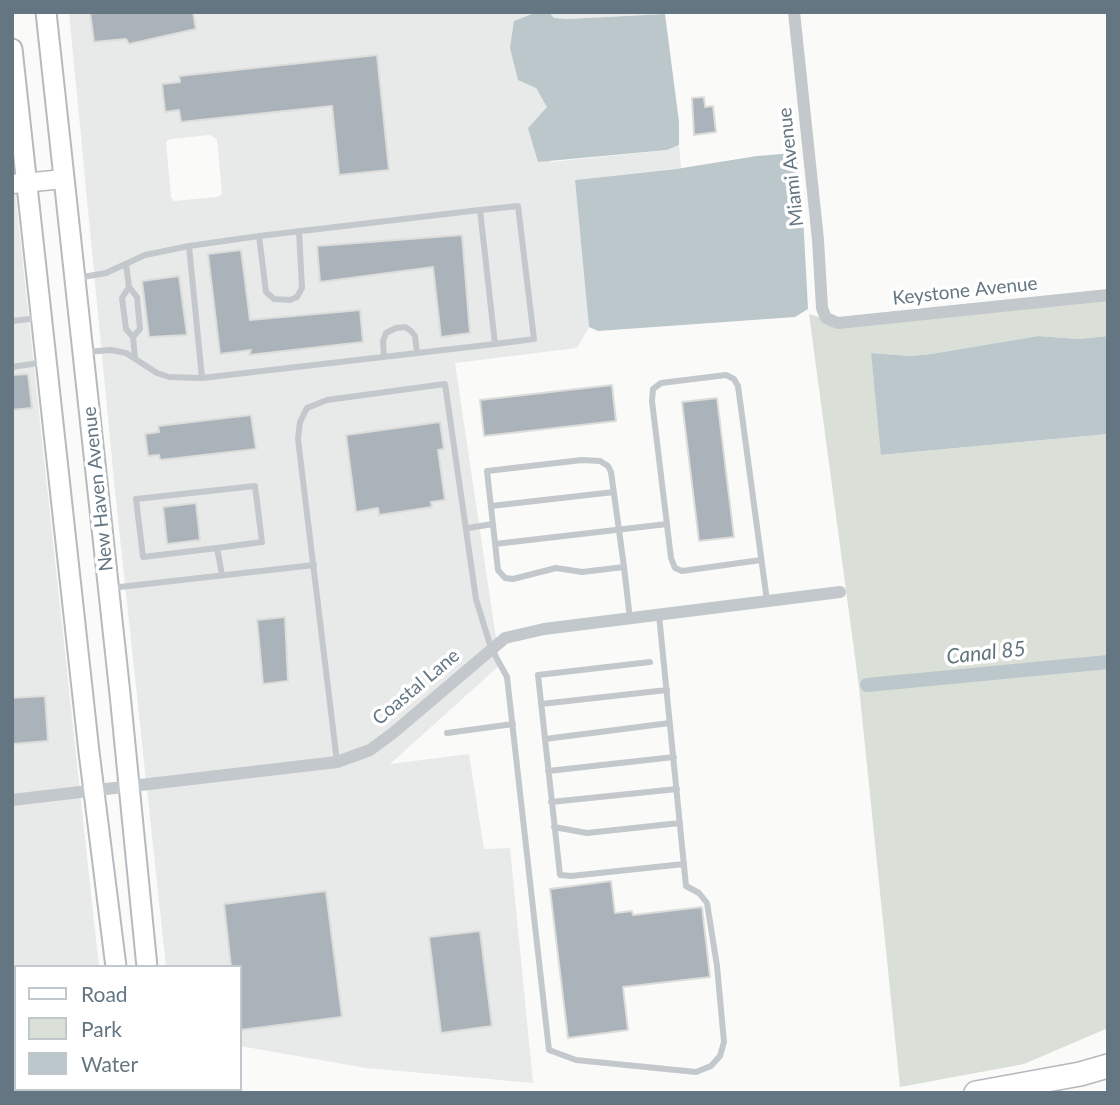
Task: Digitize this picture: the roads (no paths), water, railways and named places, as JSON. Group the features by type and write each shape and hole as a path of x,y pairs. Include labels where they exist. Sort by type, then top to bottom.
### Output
{"highway":[{"path":"976,1093 1080,1074 1108,1066"}],"main road":[{"name":"New Haven Avenue","path":"46,12 147,965"},
{"name":"New Haven Avenue","path":"12,49 20,183 42,318 116,965"},
{"path":"20,183 64,179"}],"street":[{"name":"Miami Avenue","path":"794,12 818,240 822,309 826,318"},
{"name":"Keystone Avenue","path":"826,318 838,323 1108,295"},
{"name":"Coastal Lane","path":"12,800 337,761 370,750 505,638 544,629 840,592"}],"lane":[{"path":"75,278 106,273 145,255 189,246 518,206 534,340 202,378 169,377 144,366 126,353 111,350 83,352"},
{"path":"480,211 495,344"},
{"path":"259,236 266,292 274,299 290,300 297,297 302,288 299,231"},
{"path":"189,246 202,378"},
{"path":"126,264 129,287 136,297 140,329 133,337"},
{"path":"129,287 122,298 126,329 133,337 135,358"},
{"path":"12,321 42,318"},
{"path":"384,357 383,341 386,333 396,328 405,327 411,331 415,336 417,353"},
{"path":"12,367 47,362"},
{"path":"761,560 682,570 675,568 671,558 652,401 653,389 661,383 726,375 734,379 738,386 767,601"},
{"path":"337,761 298,439 299,422 307,408 327,400 445,384 468,528 476,598 491,648 507,677 549,1050 576,1060 695,1072 711,1066 720,1056 723,1042 717,967 707,903 699,893 686,886 659,615"},
{"path":"624,568 582,572 555,568 520,578 505,578 498,570 487,471 582,460 600,461 608,466 614,492 624,568 630,619"},
{"path":"255,486 262,542 217,548 143,557 136,499 255,486"},
{"path":"491,506 614,492"},
{"path":"468,528 493,524"},
{"path":"495,544 667,524"},
{"path":"217,548 222,575"},
{"path":"109,589 314,565"},
{"path":"650,662 538,675 559,875 684,864"},
{"path":"541,704 667,690"},
{"path":"545,739 670,723"},
{"path":"447,733 513,724"},
{"path":"548,771 674,757"},
{"path":"551,802 677,789"},
{"path":"554,827 587,833 680,823"}],"water":[{"path":"537,12 549,12 554,18 567,19 665,14 679,122 679,145 667,150 538,162 528,128 547,107 536,88 518,80 510,48 514,21"},
{"path":"795,153 801,178 808,309 795,317 598,331 589,327 575,180"},
{"path":"1038,336 1079,339 1108,336 1108,434 881,455 871,353 911,356 931,354"}],"waterway":[{"name":"Canal 85","path":"867,685 1108,662"}]}
